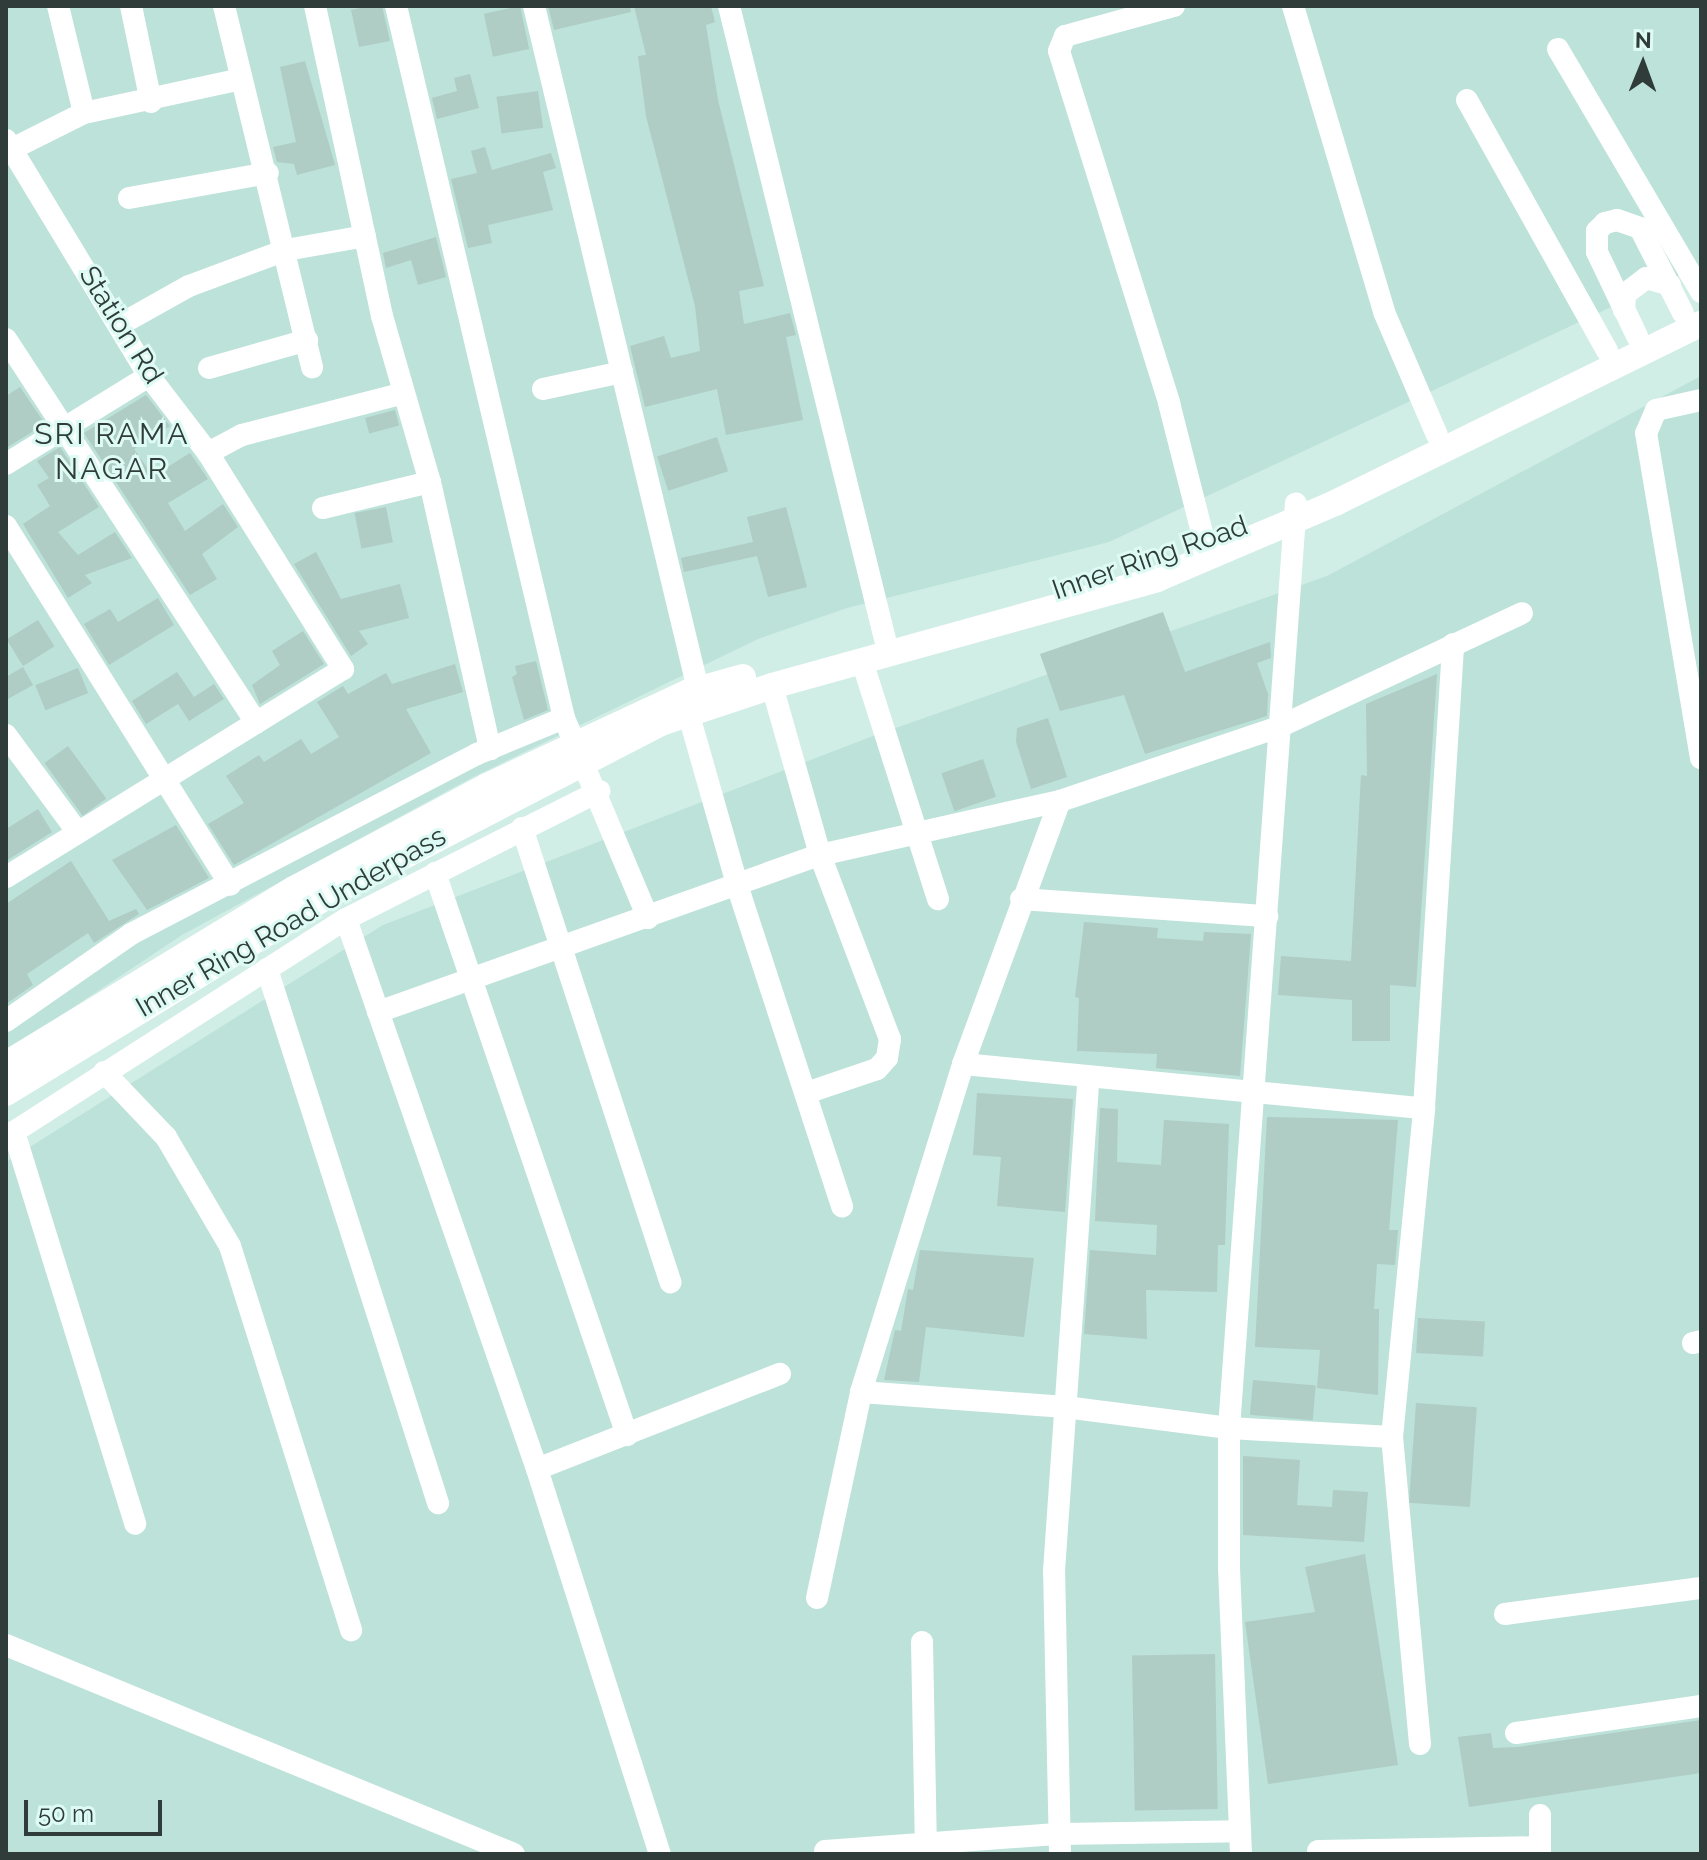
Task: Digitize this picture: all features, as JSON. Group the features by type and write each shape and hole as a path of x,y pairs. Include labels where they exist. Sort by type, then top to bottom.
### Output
{"main road":[{"name":"Inner Ring Road","path":"693,701 772,686 1127,589 1295,511 1695,314"},
{"name":"Inner Ring Road","path":"573,740 885,639 1109,578 1295,511 1437,435 1607,350 1695,314"},
{"name":"Inner Ring Road Underpass","path":"6,1064 294,889 573,740"},
{"name":"Inner Ring Road Underpass","path":"6,1093 316,903 573,740"}],"street":[{"path":"58,6 84,113"},
{"path":"131,6 151,102"},
{"path":"224,6 268,173 312,367"},
{"path":"315,6 365,236 404,393 430,482 490,749"},
{"path":"396,6 573,740 599,791 648,918"},
{"path":"534,6 622,372 693,701 738,888 842,1206"},
{"path":"729,6 885,639"},
{"path":"1174,6 1065,36 1059,51 1169,403 1205,544"},
{"path":"1293,6 1384,312 1437,435"},
{"path":"1558,49 1701,292"},
{"path":"9,145 84,113 151,102 241,79"},
{"path":"1467,100 1607,350"},
{"name":"Station Rd","path":"9,145 121,324 149,376 208,453 343,669 256,723"},
{"path":"129,198 268,173"},
{"path":"1637,336 1597,252 1597,231 1605,223 1617,220 1640,228 1670,285 1695,314"},
{"path":"121,324 189,286 286,250 365,236"},
{"path":"1624,310 1625,294 1646,278 1670,285"},
{"path":"6,339 61,430 256,723 167,780 76,830 6,877"},
{"path":"209,368 307,340"},
{"path":"543,389 622,372"},
{"path":"6,464 149,376"},
{"path":"208,453 242,435 404,393"},
{"path":"1701,400 1656,410 1646,433 1701,758"},
{"path":"323,508 430,482"},
{"path":"1241,1854 1229,1428 1250,1094 1267,916 1295,511"},
{"path":"6,526 230,885"},
{"path":"378,1012 559,946 738,888 820,855 1060,801 1281,726 1522,613"},
{"path":"1420,1744 1392,1437 1424,1108 1453,644"},
{"path":"862,661 913,834 938,899"},
{"path":"772,686 820,855 890,1039 887,1058 877,1069 806,1093"},
{"path":"6,735 76,830"},
{"path":"6,1021 131,934 490,749 573,740"},
{"path":"135,1524 10,1134 346,919 599,791"},
{"path":"817,1598 861,1392 963,1064 1021,899 1060,801"},
{"path":"522,828 670,1282"},
{"path":"435,873 627,1435"},
{"path":"1021,899 1267,916"},
{"path":"346,919 537,1469 660,1854"},
{"path":"267,969 438,1503"},
{"path":"963,1064 1088,1080 1424,1108"},
{"path":"104,1072 166,1137 230,1246 351,1630"},
{"path":"1060,1844 1054,1571 1088,1080"},
{"path":"537,1469 780,1374"},
{"path":"861,1392 1065,1407 1229,1428 1392,1437"},
{"path":"1505,1614 1701,1588"},
{"path":"922,1642 926,1849"},
{"path":"6,1645 514,1854"},
{"path":"1516,1733 1701,1706"},
{"path":"1318,1851 1540,1851 1540,1815"},
{"path":"825,1851 1060,1844 1240,1831"}],"shaded area":[{"path":"6,6 1701,6 1701,265 1109,542 847,608 758,639 471,778 182,935 6,1052"},
{"path":"1701,376 1701,1854 6,1854 6,1162 383,925 873,736 1327,576"}],"building":[{"path":"382,6 390,41 359,47 351,10"},
{"path":"520,6 529,49 493,57 484,14"},
{"path":"548,6 630,6 631,12 554,30"},
{"path":"634,6 711,6 715,22 706,25 718,100 764,286 739,291 744,324 790,313 796,335 786,337 803,420 726,435 717,389 645,407 630,346 664,336 671,358 700,351 695,306 646,116 638,56 646,55"},
{"path":"305,61 335,165 297,175 294,164 277,162 273,147 296,142 280,67"},
{"path":"470,74 479,108 437,119 432,98 457,91 454,78"},
{"path":"538,91 543,128 502,133 496,97"},
{"path":"485,147 492,170 551,153 556,168 543,172 553,210 488,225 492,243 468,248 451,179 477,173 471,151"},
{"path":"436,237 446,277 418,285 411,260 386,268 383,253"},
{"path":"20,387 45,424 6,448 6,396"},
{"path":"146,395 170,426 134,449 153,476 190,453 208,479 168,503 185,531 223,504 238,527 202,554 217,579 190,595 84,433"},
{"path":"395,410 399,425 369,433 365,418"},
{"path":"717,437 728,471 668,491 657,456"},
{"path":"60,447 99,507 58,532 78,555 115,532 132,558 85,575 92,583 68,598 23,524 50,506 37,485 49,478 37,461"},
{"path":"386,507 393,542 361,548 355,513"},
{"path":"786,507 807,587 768,597 757,556 684,572 681,558 753,542 747,517"},
{"path":"316,552 341,599 400,584 409,618 359,631 368,644 351,656 294,564"},
{"path":"158,598 174,625 109,665 84,624 110,609 118,622"},
{"path":"1163,612 1185,672 1270,642 1271,658 1257,663 1268,694 1267,716 1145,754 1124,695 1060,711 1040,654"},
{"path":"38,620 54,646 23,666 7,640"},
{"path":"303,631 324,664 260,704 252,685 280,665 272,651"},
{"path":"536,661 548,710 524,720 512,677 517,674 515,666"},
{"path":"455,664 463,692 406,709 431,753 234,865 208,824 244,803 226,776 259,755 264,762 301,739 311,754 339,737 317,702 343,686 348,694 386,673 392,684"},
{"path":"23,667 33,685 6,700 6,677"},
{"path":"78,668 88,693 45,710 35,685"},
{"path":"177,672 194,697 214,684 224,699 189,721 178,704 146,724 132,701"},
{"path":"1437,674 1416,987 1390,985 1390,1041 1352,1041 1352,1000 1278,995 1281,956 1351,961 1361,775 1367,776 1366,704"},
{"path":"1048,718 1067,777 1031,789 1016,742 1017,728"},
{"path":"68,746 106,799 83,816 45,763"},
{"path":"983,759 996,797 954,811 941,773"},
{"path":"38,809 52,832 6,861 6,829"},
{"path":"176,825 209,878 147,910 112,860"},
{"path":"71,861 109,921 136,909 139,914 94,943 88,933 27,974 33,985 6,1004 6,904"},
{"path":"1084,922 1158,928 1157,938 1203,941 1204,932 1251,934 1240,1076 1156,1068 1157,1054 1077,1051 1079,998 1075,997"},
{"path":"977,1093 1073,1099 1065,1212 997,1206 1001,1157 973,1155"},
{"path":"1100,1108 1118,1109 1117,1162 1161,1165 1164,1120 1229,1124 1225,1245 1218,1245 1217,1292 1146,1290 1147,1339 1084,1334 1090,1250 1156,1255 1157,1225 1095,1221"},
{"path":"1267,1117 1398,1120 1389,1230 1398,1230 1395,1265 1377,1264 1374,1309 1379,1309 1378,1395 1317,1388 1320,1350 1255,1347"},
{"path":"920,1250 1034,1258 1024,1337 926,1327 919,1382 884,1380 895,1330 901,1331 908,1289 913,1290"},
{"path":"1418,1318 1485,1322 1483,1356 1416,1353"},
{"path":"1253,1380 1316,1385 1313,1420 1250,1415"},
{"path":"1416,1403 1477,1407 1470,1507 1409,1503"},
{"path":"1243,1456 1300,1460 1297,1505 1332,1507 1333,1490 1368,1492 1364,1542 1243,1535"},
{"path":"1365,1554 1398,1765 1268,1784 1245,1622 1315,1612 1305,1567"},
{"path":"1215,1654 1218,1809 1135,1810 1132,1655"},
{"path":"1701,1720 1701,1773 1469,1807 1458,1737 1491,1733 1493,1748 1518,1747"}],"district":[{"name":"SRI RAMA NAGAR","path":"112,451"}]}
